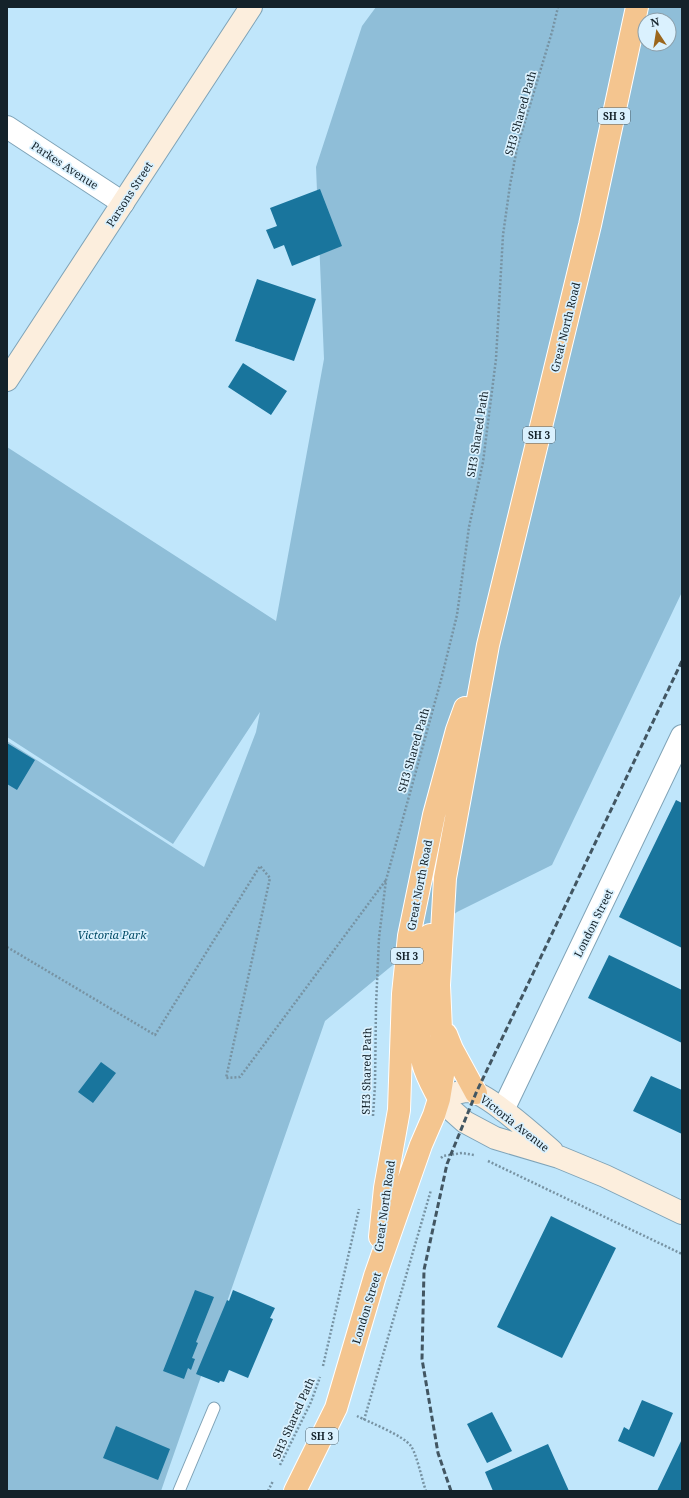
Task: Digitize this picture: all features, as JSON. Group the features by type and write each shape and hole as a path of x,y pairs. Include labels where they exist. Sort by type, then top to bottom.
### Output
{"highway":[{"name":"Great North Road","path":"439,1099 443,1076 439,986 445,878 488,645 590,224 637,7"},
{"name":"Great North Road","path":"375,1276 385,1188 399,1110 403,994 409,936 434,815 457,730 488,645"},
{"path":"439,1099 422,1062 419,1021 425,956 445,878"},
{"path":"441,1022 452,1049 476,1093"},
{"name":"London Street","path":"295,1491 336,1408 375,1276 421,1145 439,1099"}],"street":[{"name":"Parsons Street","path":"7,380 251,7"},
{"name":"Parkes Avenue","path":"7,127 123,203"},
{"name":"London Street","path":"503,1110 679,750"},
{"name":"Victoria Avenue","path":"439,1099 460,1092 469,1091 476,1093 503,1110 559,1157"},
{"name":"Victoria Avenue","path":"439,1099 465,1122 495,1138 559,1157 605,1176 682,1213"}],"lane":[{"path":"179,1491 214,1408"}],"path":[{"name":"SH3 Shared Path","path":"373,1119 378,938 386,880 441,680 457,615 469,527 482,462 496,359 503,235 510,185 517,148 552,32 558,7"},
{"path":"7,948 155,1036 260,866 270,878 226,1078 240,1077 386,880"},
{"path":"440,1161 443,1156 462,1153 472,1153 479,1157"},
{"path":"486,1160 682,1254"},
{"path":"364,1420 433,1183"},
{"name":"SH3 Shared Path","path":"278,1470 311,1402 322,1371 359,1209"},
{"path":"352,1414 398,1436 409,1444 414,1452 426,1491"},
{"path":"268,1491 275,1477"}],"green space":[{"name":"Victoria Park","path":"376,7 682,7 682,592 552,865 457,912 325,1021 161,1491 7,1491 7,741 204,867 256,732 260,712 173,844 7,737 7,447 276,621 324,359 316,167 362,26"}],"building":[{"path":"320,189 342,246 292,266 284,245 274,249 266,230 277,226 270,208"},
{"path":"257,279 316,299 294,361 235,341"},
{"path":"243,363 287,391 271,415 228,387"},
{"path":"7,743 35,760 17,790 7,784"},
{"path":"676,800 682,803 682,948 619,917"},
{"path":"609,955 682,990 682,1043 588,998"},
{"path":"101,1062 116,1073 93,1103 78,1092"},
{"path":"651,1076 682,1090 682,1134 633,1111"},
{"path":"551,1216 616,1248 562,1358 497,1327"},
{"path":"195,1290 214,1297 196,1342 198,1343 192,1358 195,1359 191,1370 188,1368 184,1379 163,1371"},
{"path":"233,1290 275,1308 270,1318 273,1319 248,1378 229,1370 224,1382 220,1381 219,1383 196,1374 227,1300 229,1301"},
{"path":"642,1400 673,1413 654,1457 618,1441 624,1427 629,1430"},
{"path":"492,1412 512,1451 487,1463 467,1424"},
{"path":"116,1426 170,1449 158,1480 103,1458"},
{"path":"682,1439 682,1491 657,1491"},
{"path":"548,1444 569,1491 493,1491 485,1472"}],"railway":[{"path":"451,1491 438,1453 422,1359 424,1270 447,1164 476,1093 682,661"}]}
